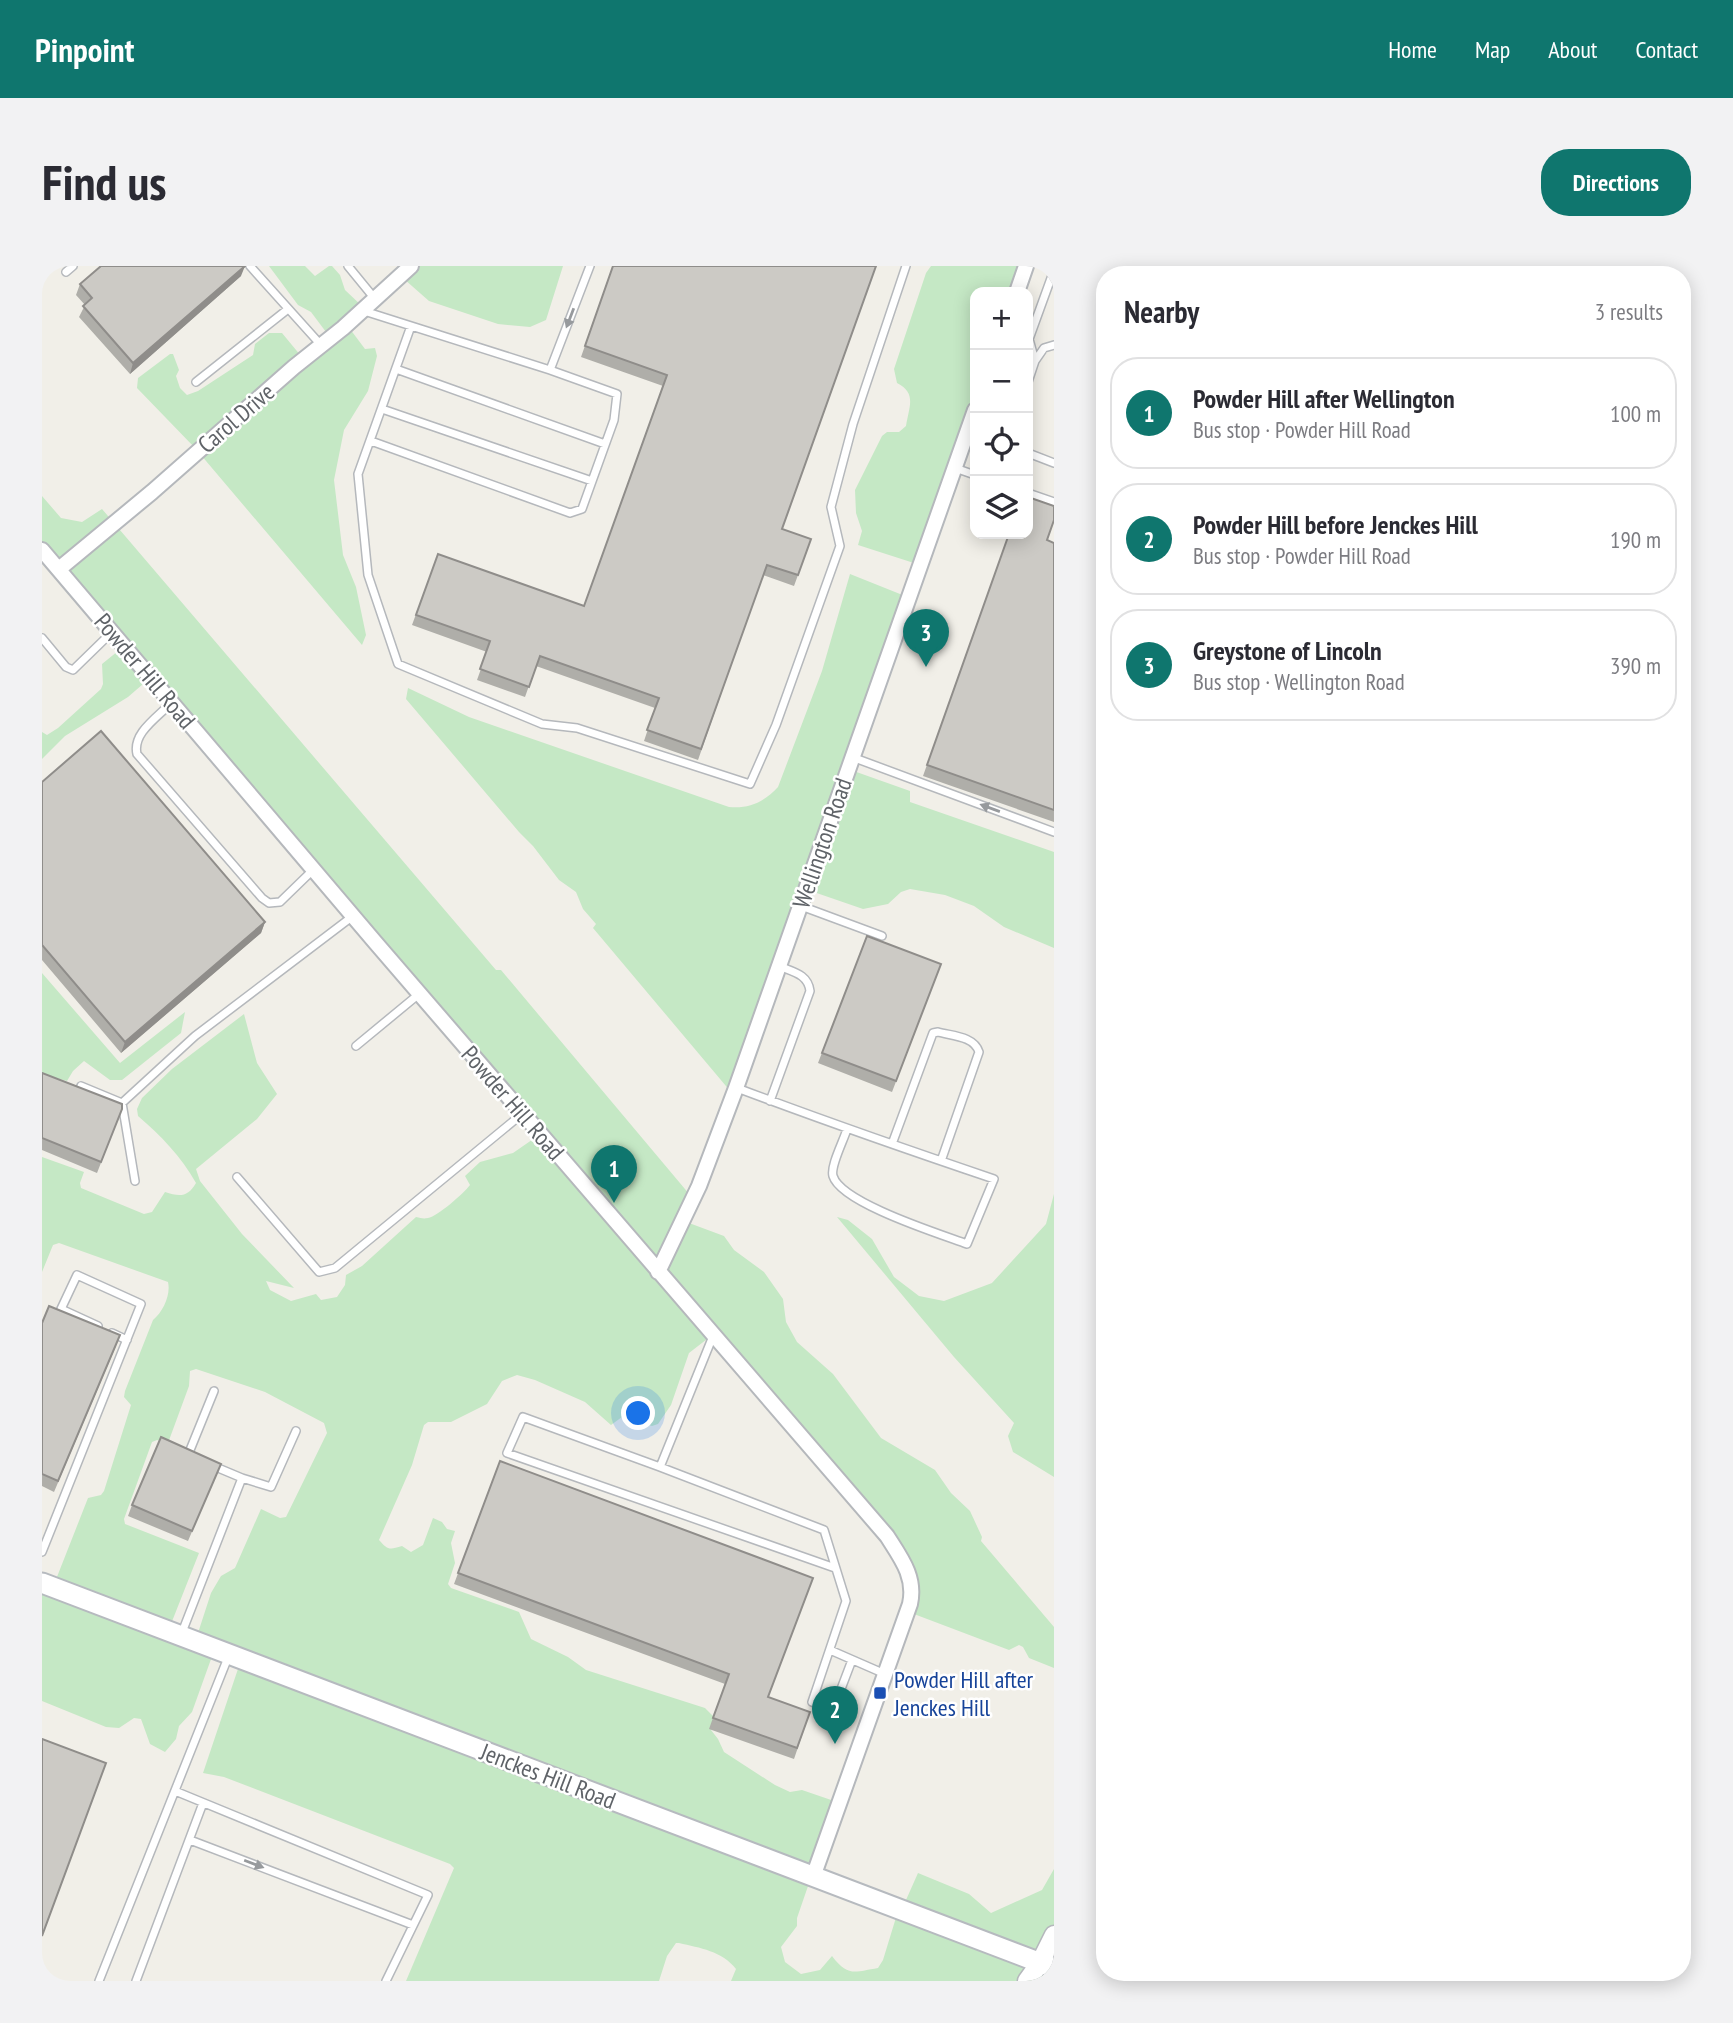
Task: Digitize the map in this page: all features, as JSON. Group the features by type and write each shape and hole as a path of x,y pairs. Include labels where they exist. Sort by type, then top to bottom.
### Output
{"main road":[{"name":"Jenckes Hill Road","path":"42,1583 1047,1966"}],"street":[{"name":"Carol Drive","path":"59,569 375,300 411,266"},
{"path":"1019,287 1026,266"},
{"name":"Wellington Road","path":"658,1272 699,1186 736,1088 954,468 970,435"},
{"name":"Powder Hill Road","path":"42,550 522,1114 887,1536 902,1559 913,1592 813,1877"},
{"path":"1027,1981 1047,1966 1054,1935"}],"lane":[{"path":"66,272 73,266"},
{"path":"250,266 321,346"},
{"path":"348,266 375,300"},
{"path":"550,369 590,266"},
{"path":"411,326 358,474 368,575 398,664 542,724 577,728 750,784 776,725 840,546 831,507 853,424 906,266"},
{"path":"1035,361 1029,339 1054,270"},
{"path":"196,382 288,309"},
{"path":"363,310 550,369 617,394 614,420 582,509 570,513 371,441"},
{"path":"1033,367 1044,348 1054,345"},
{"path":"396,369 605,444"},
{"path":"382,409 592,481"},
{"path":"1033,455 1054,463"},
{"path":"954,468 970,473"},
{"path":"1033,495 1054,502"},
{"path":"42,638 66,667 74,670 112,632"},
{"path":"172,702 141,733 135,746 137,754 269,903 280,902 314,869"},
{"path":"852,757 1054,832"},
{"path":"800,905 882,936"},
{"path":"122,1103 195,1036 354,916"},
{"path":"770,1101 810,990 805,977 779,966"},
{"path":"356,1046 419,993"},
{"path":"892,1144 933,1034 938,1032 971,1041 979,1052 941,1161"},
{"path":"81,1086 122,1103"},
{"path":"736,1088 994,1180 967,1244 881,1213 844,1189 833,1176 833,1167 847,1129"},
{"path":"122,1103 135,1181"},
{"path":"237,1177 319,1272 335,1268 522,1114"},
{"path":"42,1552 127,1340 141,1304 77,1275 61,1309 127,1340"},
{"path":"660,1466 713,1336"},
{"path":"214,1391 188,1455 271,1488 296,1431"},
{"path":"835,1567 507,1453 523,1417 660,1466 824,1530 846,1601 812,1702 832,1710 852,1660"},
{"path":"181,1636 242,1478"},
{"path":"830,1650 885,1674"},
{"path":"99,1981 229,1654"},
{"path":"175,1791 428,1895 386,1981"},
{"path":"136,1981 204,1802"},
{"path":"190,1840 413,1925"}],"green space":[{"path":"269,266 305,266 315,276 332,266 340,275 345,290 363,307 347,325 365,349 375,348 377,356 368,391 344,430 334,480 343,555 356,587 366,635 362,645 195,448 137,388 138,378 170,354 173,354 179,370 176,376 180,388 187,395 198,391 253,355 255,344 269,333 282,333 301,356 329,336 311,312 298,305"},
{"path":"410,266 563,266 546,320 530,327 498,324 429,301 404,279"},
{"path":"931,266 1024,266 1017,287 970,287 970,419 917,564 858,545 862,531 856,513 855,490 882,436 887,432 899,432 906,426 909,396 897,383 894,369 926,273"},
{"path":"42,496 61,518 82,522 102,509 496,970 501,970 690,1195 695,1203 689,1223 724,1236 734,1250 764,1272 783,1299 786,1322 797,1342 833,1374 881,1438 935,1470 951,1493 970,1511 982,1537 981,1541 1054,1627 1054,1668 1029,1658 1019,1645 1009,1650 906,1611 911,1593 884,1533 711,1336 689,1353 671,1405 658,1424 652,1426 622,1417 611,1425 585,1402 517,1375 502,1381 487,1404 451,1422 428,1422 424,1425 412,1465 379,1540 389,1548 402,1546 411,1552 423,1545 433,1518 442,1522 447,1529 455,1531 451,1543 455,1563 448,1584 451,1588 519,1612 531,1639 568,1657 586,1670 705,1708 715,1718 711,1730 724,1752 790,1792 802,1790 837,1802 797,1918 797,1926 781,1947 785,1962 801,1974 820,1970 832,1956 847,1970 878,1968 898,1911 902,1909 918,1873 969,1894 991,1913 1042,1890 1054,1869 1054,1945 1044,1963 1054,1969 1054,1981 731,1981 736,1969 724,1958 703,1949 676,1943 667,1956 659,1981 406,1981 454,1868 450,1864 224,1777 203,1773 242,1657 215,1648 192,1712 179,1726 176,1739 165,1752 150,1744 141,1719 134,1718 119,1728 106,1727 42,1701 42,1581 55,1582 88,1498 101,1495 104,1491 131,1405 124,1397 125,1391 153,1320 165,1303 169,1287 168,1282 59,1243 53,1245 42,1272 42,1157 84,1172 81,1188 144,1214 152,1212 165,1192 179,1195 190,1191 196,1183 190,1173 170,1147 138,1116 137,1109 142,1098 172,1069 244,1014 257,1063 277,1094 257,1119 196,1169 200,1181 242,1234 294,1288 266,1281 270,1290 291,1301 316,1294 321,1300 337,1297 345,1285 346,1275 362,1266 416,1217 432,1216 456,1199 470,1185 465,1176 480,1162 513,1153 539,1135 150,678 128,697 65,736 42,759 42,732 47,735 58,728 101,689 102,664 123,647 42,550","holes":["196,1369 265,1392 324,1423 327,1433 286,1517 280,1518 261,1509 235,1568 221,1576 211,1593 197,1636 169,1629 199,1553 125,1524 124,1519 152,1442 157,1440 168,1443 189,1386 190,1371"]},
{"path":"850,574 905,596 848,769 910,791 910,802 1054,852 1054,948 1004,927 974,906 945,895 910,889 901,892 888,904 863,909 805,889 731,1092 593,928 596,924 583,909 576,892 559,880 406,699 408,688 469,717 729,807 750,806 778,787 822,671"},
{"path":"42,973 120,1063 185,1012 181,1033 122,1080 110,1080 84,1061 67,1081 42,1074"},
{"path":"1054,1194 1054,1477 1013,1452 1008,1436 1014,1423 954,1357 837,1217 848,1220 872,1239 894,1277 919,1296 944,1301 992,1283 1046,1224"}],"building":[{"path":"101,266 245,266 133,363 83,306 92,298 80,284"},
{"path":"613,266 876,266 782,529 811,539 798,575 767,565 701,749 647,730 659,698 540,656 529,687 480,669 490,641 416,615 438,554 584,606 667,375 585,346"},
{"path":"1033,499 1054,506 1054,520 1047,540 1054,543 1054,810 927,765 1007,539 1033,539"},
{"path":"101,731 265,922 125,1042 42,945 42,782"},
{"path":"867,936 941,964 896,1081 822,1053"},
{"path":"42,1073 122,1104 101,1162 42,1138"},
{"path":"49,1306 120,1335 58,1481 42,1474 42,1323"},
{"path":"161,1437 221,1464 192,1531 132,1505"},
{"path":"500,1461 813,1578 768,1697 810,1712 797,1748 713,1718 729,1674 458,1573"},
{"path":"42,1739 106,1763 42,1936"}],"place":[{"name":"Greystone of Lincoln","path":"926,667"},
{"name":"Powder Hill after Wellington","path":"614,1203"},
{"name":"Powder Hill after Jenckes Hill","path":"880,1693"},
{"name":"Powder Hill before Jenckes Hill","path":"835,1744"}]}
